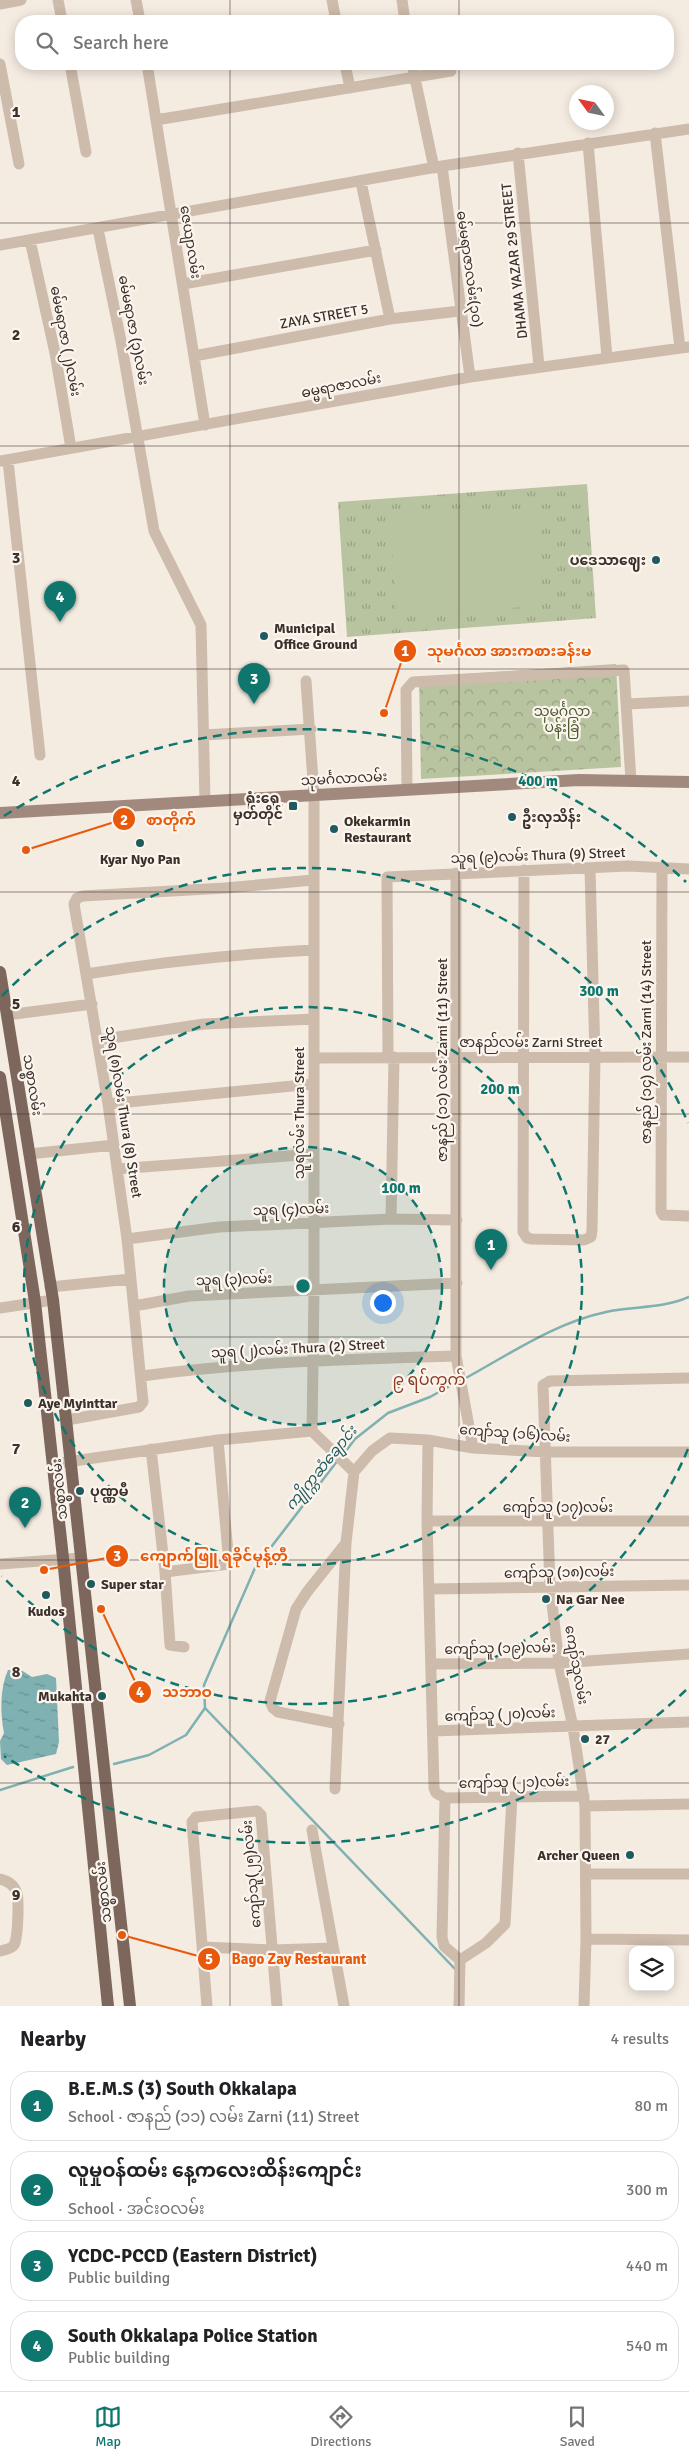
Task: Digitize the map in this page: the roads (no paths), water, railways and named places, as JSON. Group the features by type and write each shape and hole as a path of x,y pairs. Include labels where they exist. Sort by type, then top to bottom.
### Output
{"main road":[{"name":"သုမင်္ဂလာလမ်း","path":"0,813 579,780 689,782"},
{"name":"သစ္စာလမ်း","path":"0,972 7,1015 5,1033 29,1154 53,1300 130,2006"},
{"name":"သစ္စာလမ်း","path":"0,1077 34,1302 53,1464 108,2006"},
{"path":"100,2006 106,1987"},
{"path":"129,1991 131,2000 136,2006"}],"street":[{"path":"0,4 21,0"},
{"path":"58,0 61,15"},
{"path":"136,0 139,15"},
{"path":"332,0 334,15"},
{"path":"402,0 404,15"},
{"path":"0,64 19,164"},
{"path":"71,70 86,152"},
{"name":"ဇေယျာလမ်း","path":"148,70 206,425"},
{"path":"346,70 350,88"},
{"name":"ဓမ်မရာဇာလမ်း(၃၀)","path":"413,70 438,167 470,377"},
{"path":"156,120 450,71"},
{"path":"0,244 98,229 518,153 689,129"},
{"path":"655,133 684,348"},
{"path":"588,143 607,357"},
{"name":"DHAMA YAZAR 29 STREET","path":"518,153 539,366"},
{"path":"361,182 390,319"},
{"name":"ဓမ်မရာဇာ (၃)လမ်း","path":"98,229 121,341 154,531 200,625 205,801"},
{"name":"ဓမ်မရာဇာ (၂)လမ်း","path":"30,240 55,353 71,448"},
{"path":"183,284 376,250"},
{"name":"ZAYA STREET 5","path":"194,356 390,319 460,311"},
{"name":"ဓမ္မရာဇာလမ်း","path":"2,460 470,377 539,366 684,348"},
{"path":"2,460 40,755"},
{"path":"407,790 406,690 413,682 624,670 631,781"},
{"name":"သူရလမ်း Thura Street","path":"306,681 311,729 314,795 314,1291 312,1431"},
{"path":"627,704 689,701"},
{"path":"204,735 311,729"},
{"path":"524,870 523,1232 527,1238 584,1240 591,1237 595,1057 590,868"},
{"name":"သူရ (၉)လမ်း Thura (9) Street","path":"391,1057 387,877 590,868 689,869"},
{"name":"ဇာနည် (၁၄) လမ်း Zarni (14) Street","path":"662,868 661,1211 663,1215 689,1216"},
{"name":"ဇာနည် (၁၁) လမ်း Zarni (11) Street","path":"456,873 456,1361 473,1448"},
{"name":"သူရ (၈)လမ်း Thura (8) Street","path":"67,1420 139,1407 143,1402 142,1376 127,1239 114,1145 74,904 77,898 83,896 225,888 313,880"},
{"path":"86,974 172,961 242,954 313,950"},
{"path":"7,1015 92,1004"},
{"path":"98,1040 204,1024 314,1019"},
{"path":"391,1057 391,1219"},
{"name":"ဇာနည်လမ်း Zarni Street","path":"314,1058 689,1057"},
{"path":"108,1104 313,1084"},
{"path":"29,1154 114,1145"},
{"path":"117,1169 314,1154"},
{"name":"သူရ (၄)လမ်း","path":"127,1239 219,1227 391,1219 457,1220"},
{"path":"50,1287 131,1279"},
{"name":"သူရ (၃)လမ်း","path":"134,1306 189,1296 457,1283"},
{"path":"0,1308 53,1300"},
{"name":"သူရ (၂)လမ်း Thura (2) Street","path":"142,1376 225,1365 313,1360 456,1361"},
{"name":"ကျော်သူလမ်း","path":"584,2006 587,1874 585,1801 573,1727 559,1663 550,1587 545,1383 550,1381 689,1378"},
{"path":"53,1464 218,1440 312,1431 350,1468 335,1789"},
{"name":"ကျော်သူ (၁၆)လမ်း","path":"350,1468 390,1438 428,1440 473,1448 546,1452 689,1452"},
{"path":"165,1572 229,1564 218,1440"},
{"path":"428,1440 427,1521 434,1788 436,1793 445,1798 442,1937 444,1946 460,1960"},
{"path":"151,1449 165,1572 170,1645 184,1647"},
{"name":"ကျော်သူ (၁၇)လမ်း","path":"427,1521 689,1522"},
{"path":"338,1724 278,1712 273,1708 270,1701 296,1609 346,1543"},
{"path":"0,1564 80,1558"},
{"name":"ကျော်သူ (၁၈)လမ်း","path":"429,1588 689,1585"},
{"name":"ကျော်သူ (၁၉)လမ်း","path":"431,1664 559,1663 689,1654"},
{"name":"ကျော်သူ (၂၀)လမ်း","path":"432,1731 689,1722"},
{"path":"460,1960 486,1942 505,1924 512,1797"},
{"name":"ကျော်သူ (၂၁)လမ်း","path":"445,1798 512,1797 689,1804"},
{"name":"ကျော်သူ(၂၅)လမ်း","path":"207,2006 192,1822 196,1817 257,1811 261,1815 278,2006"},
{"path":"312,1830 344,2006"},
{"path":"587,1874 689,1874"},
{"path":"0,1951 9,1949 14,1945 17,1937 17,1893 4,1880"},
{"path":"586,1939 689,1940"},
{"name":"ကျော်သူ(၂၅)လမ်း","path":"203,1947 273,1950"},
{"path":"273,1950 333,1948"},
{"path":"458,2006 460,1960"}],"water":[{"path":"8,1670 21,1670 32,1677 47,1674 56,1678 59,1742 56,1754 7,1765 1,1759 0,1741 4,1733 2,1717 3,1684"}],"waterway":[{"name":"ကျိုက္ကဆံချောင်း","path":"464,1379 550,1331 587,1317 616,1310 669,1304 689,1297"},
{"name":"ကျိုက္ကဆံချောင်း","path":"342,1456 355,1439 388,1413 430,1397 457,1382"},
{"name":"ကျိုက္ကဆံချောင်း","path":"114,1764 149,1755 186,1735 205,1708 204,1685 255,1568 338,1460"},
{"path":"205,1708 455,1969"},
{"name":"ကျိုက္ကဆံချောင်း","path":"0,1790 73,1767"}],"place":[{"name":"ပဒေသာဈေး","path":"656,560"},
{"name":"South Okkalapa Police Station","path":"60,622"},
{"name":"Municipal Office Ground","path":"264,636"},
{"name":"YCDC-PCCD (Eastern District)","path":"254,704"},
{"name":"သုမင်္ဂလာ အားကစားခန်းမ","path":"384,713"},
{"name":"ရုံးရှေ့ မှတ်တိုင်","path":"293,806"},
{"name":"ဦးလှသိန်း","path":"512,817"},
{"name":"Okekarmin Restaurant","path":"334,829"},
{"name":"Kyar Nyo Pan","path":"140,843"},
{"name":"စာတိုက်","path":"26,850"},
{"name":"B.E.M.S (3) South Okkalapa","path":"491,1270"},
{"name":"Aye Myinttar","path":"28,1403"},
{"name":"ပုဏ္ဏမီ","path":"80,1491"},
{"name":"လူမှုဝန်ထမ်း နေ့ကလေးထိန်းကျောင်း","path":"25,1528"},
{"name":"ကျောက်ဖြူ ရခိုင်မုန့်တီ","path":"44,1570"},
{"name":"Super star","path":"91,1584"},
{"name":"Kudos","path":"46,1595"},
{"name":"Na Gar Nee","path":"546,1599"},
{"name":"သဘာဝ","path":"101,1609"},
{"name":"Mukahta","path":"102,1696"},
{"name":"27","path":"585,1739"},
{"name":"Archer Queen","path":"630,1855"},
{"name":"Bago Zay Restaurant","path":"122,1935"}],"district":[{"name":"၉ ရပ်ကွက်","path":"429,1379"}],"park label":[{"name":"သုမင်္ဂလာ ပန်းခြံ","path":"562,720"}]}
